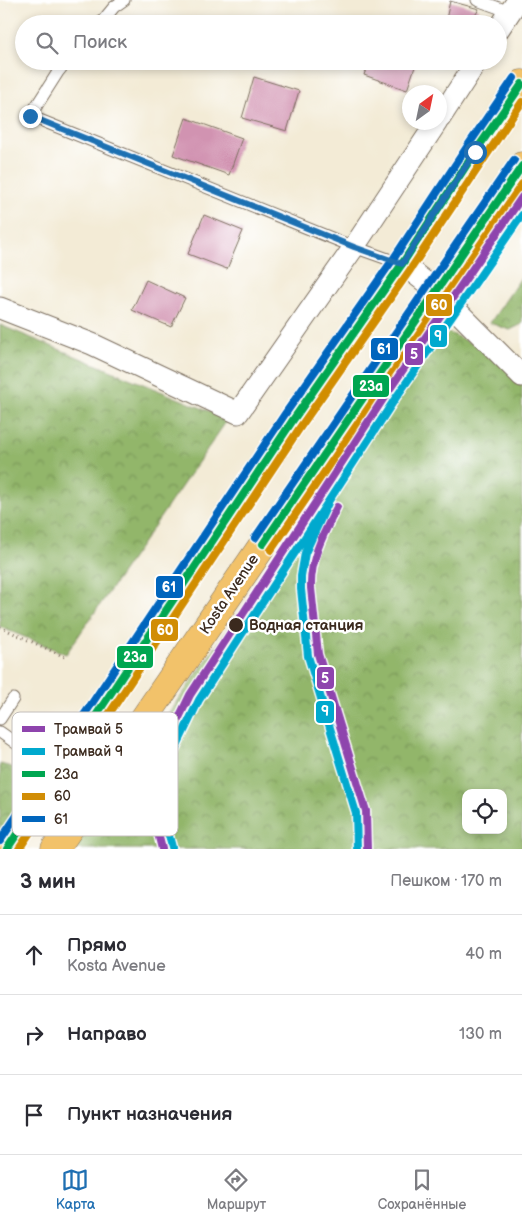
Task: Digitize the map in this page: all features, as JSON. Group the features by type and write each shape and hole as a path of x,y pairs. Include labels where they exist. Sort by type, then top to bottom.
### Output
{"main road":[{"path":"100,712 293,420 402,264 522,84"},
{"name":"Kosta Avenue","path":"149,712 522,166"},
{"path":"9,848 17,836"},
{"name":"Kosta Avenue","path":"55,849 64,836"}],"street":[{"path":"507,16 514,6"},
{"path":"447,107 471,70"},
{"path":"0,308 92,344 238,413 354,247 432,130"},
{"path":"402,264 436,291 522,376"}],"lane":[{"path":"107,15 114,7 124,0"},
{"path":"477,0 514,6"},
{"path":"60,70 30,116 354,247 402,264"},
{"path":"0,719 13,700"},
{"path":"0,732 12,740"}],"path":[{"path":"0,627 67,658"}],"green space":[{"path":"522,276 522,324 510,330 490,323"},
{"path":"0,325 228,419 66,654 0,627"},
{"path":"439,328 522,367 522,849 74,849 83,836 178,836 178,712 170,712"},
{"path":"0,764 12,767 12,818 0,835"}],"building":[{"path":"450,1 479,9 475,15 447,15"},
{"path":"366,70 414,70 409,85 402,85 402,88 364,75"},
{"path":"254,77 299,91 287,131 242,118"},
{"path":"186,118 242,138 229,175 173,155"},
{"path":"204,215 243,231 227,269 188,254"},
{"path":"146,280 185,298 171,327 132,310"}],"tram line":[{"name":"5","path":"178,720 190,695 387,393 522,197"},
{"name":"9","path":"178,743 199,700 395,399 522,215"},
{"name":"9","path":"328,503 305,553 301,589 308,656 356,813 357,849"},
{"name":"5","path":"337,507 315,556 311,588 318,654 366,811 367,849"},
{"name":"5","path":"159,836 162,849"},
{"name":"9","path":"169,836 172,847"}],"transit line":[{"name":"61","path":"86,712 285,414 394,258 514,78"},
{"name":"23a","path":"98,712 293,420 402,264 522,84"},
{"name":"60","path":"110,712 301,426 410,270 522,102"},
{"name":"61","path":"255,538 514,160"},
{"name":"23a","path":"263,544 522,166"},
{"name":"60","path":"271,550 522,184"},
{"name":"61","path":"0,841 12,823"},
{"name":"23a","path":"7,849 16,836"},
{"name":"60","path":"19,849 28,836"}],"place":[{"name":"Водная станция","path":"236,625"}],"route":[{"path":"30,116 354,247 402,264 475,152"}]}
